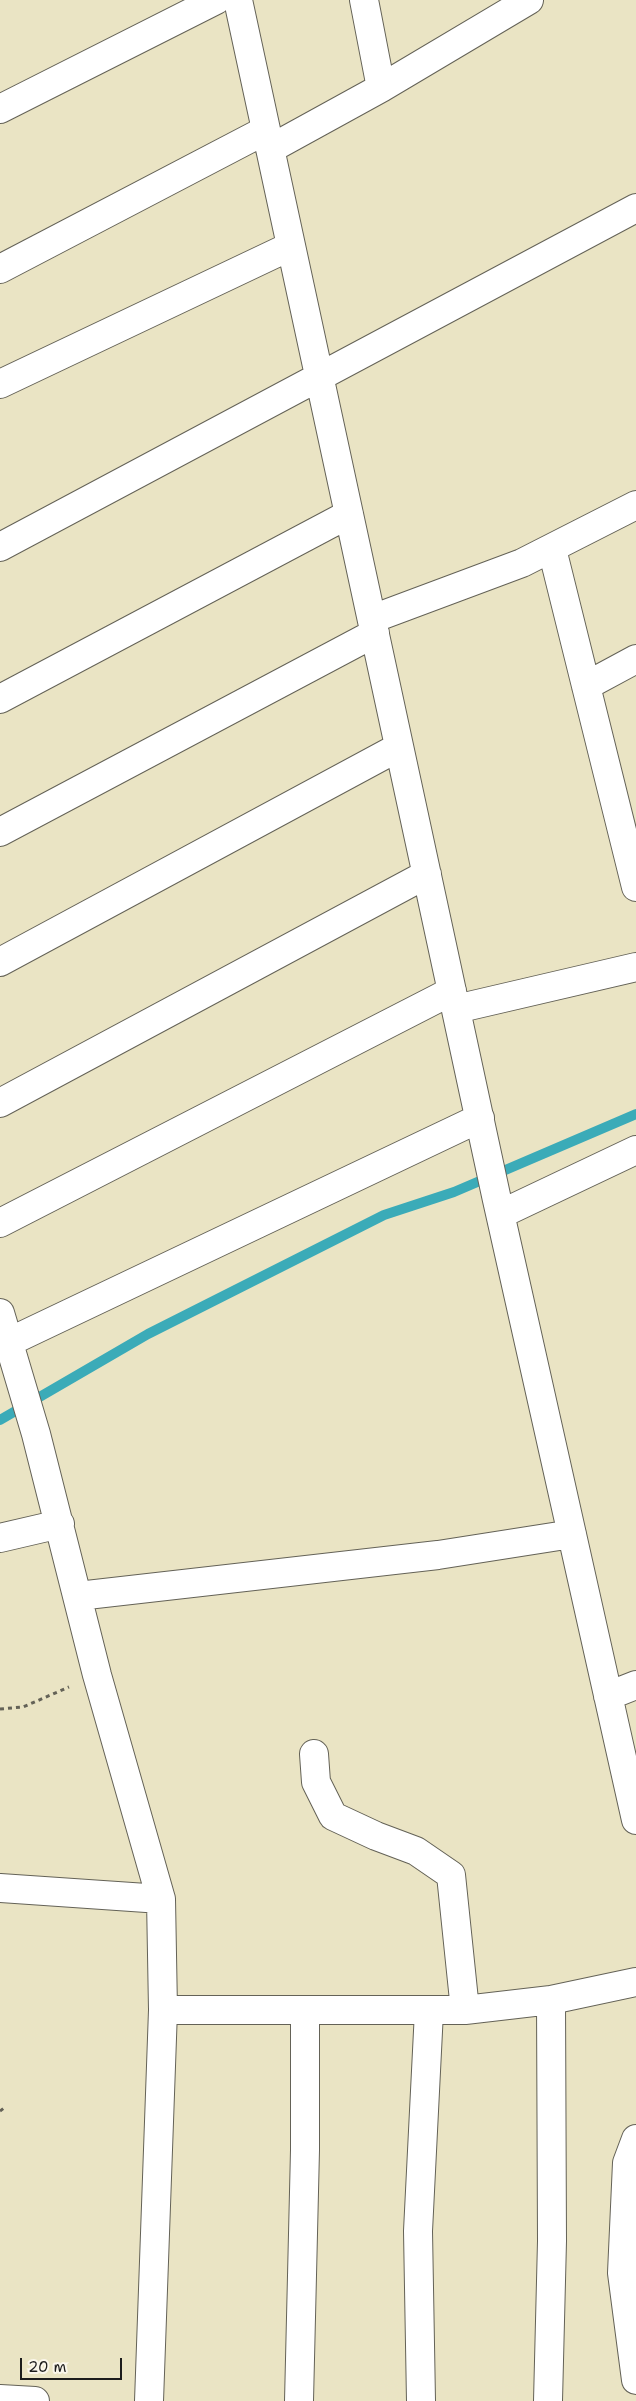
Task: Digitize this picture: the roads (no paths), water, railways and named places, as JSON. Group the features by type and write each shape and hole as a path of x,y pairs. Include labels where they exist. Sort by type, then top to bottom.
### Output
{"street":[{"path":"0,109 216,0"},
{"path":"238,0 499,1207 636,1820"},
{"path":"364,0 381,88"},
{"path":"0,269 268,139 381,88 513,4"},
{"path":"0,547 636,208"},
{"path":"0,384 291,246"},
{"path":"0,832 373,626 552,549 636,504"},
{"path":"0,699 349,514"},
{"path":"552,549 586,686 627,812 636,886"},
{"path":"586,686 636,659"},
{"path":"0,962 399,747"},
{"path":"0,1102 427,874"},
{"path":"0,1223 454,1000 636,967"},
{"path":"12,1353 482,1128"},
{"path":"499,1207 636,1150"},
{"path":"0,1313 36,1434 97,1675 162,1899 163,2010 149,2401"},
{"path":"0,1538 60,1524"},
{"path":"78,1596 438,1554 572,1534"},
{"path":"608,1696 636,1685"},
{"path":"314,1754 316,1782 333,1816 376,1836 416,1851 451,1875 465,2010"},
{"path":"0,1888 162,1899"},
{"path":"163,2010 465,2010 551,2000 636,1982"},
{"path":"548,2401 552,2241 551,2000"},
{"path":"299,2401 305,2010"},
{"path":"421,2401 418,2231 428,2011"},
{"path":"636,2139 627,2163 622,2273 636,2380"},
{"path":"0,2399 35,2401"}],"waterway":[{"path":"0,1420 148,1334 384,1215 454,1192 636,1114"}]}
